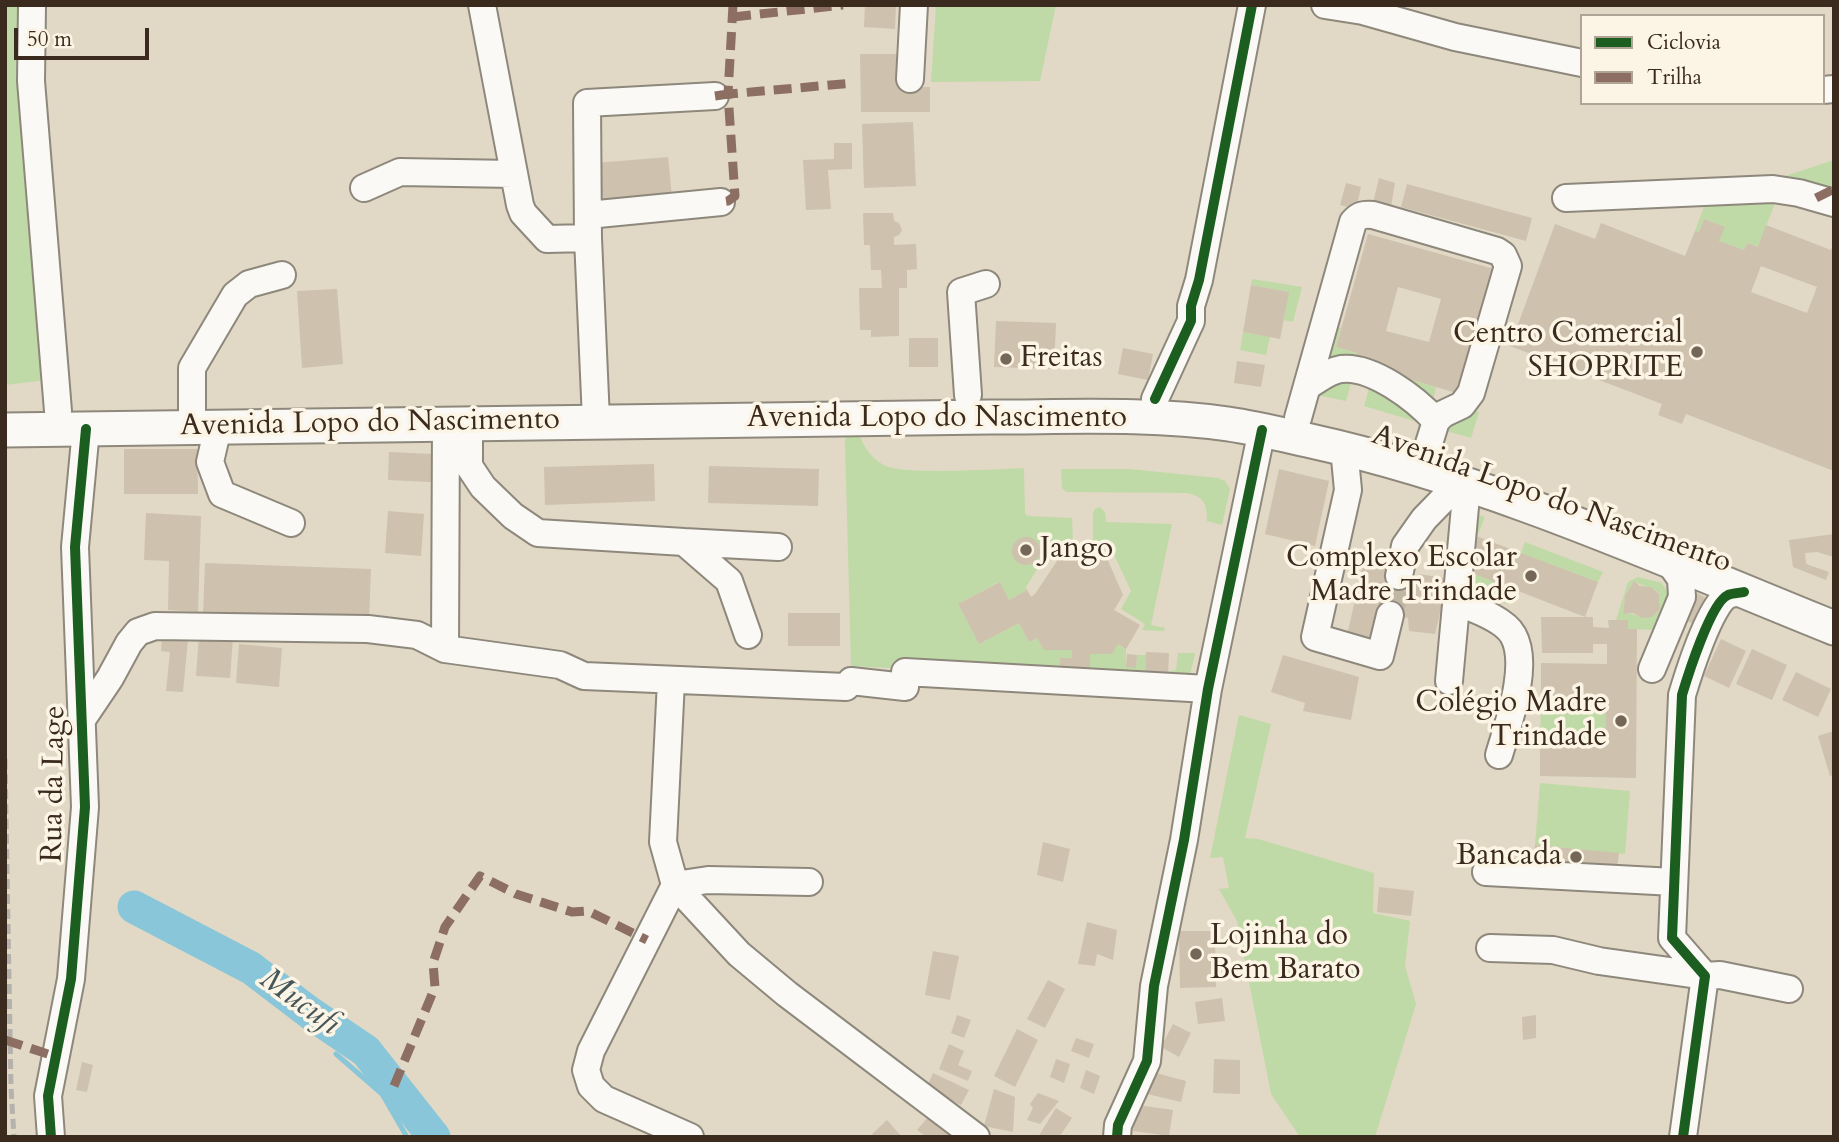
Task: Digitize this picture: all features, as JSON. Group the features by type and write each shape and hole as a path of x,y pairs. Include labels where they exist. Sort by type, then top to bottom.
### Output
{"main road":[{"name":"Avenida Lopo do Nascimento","path":"28,418 205,418 458,424 596,411 968,396 1155,399 1222,403 1302,402 1349,428 1431,436 1551,493 1834,606"},
{"name":"Avenida Lopo do Nascimento","path":"28,418 86,429 205,418 548,405 596,411 1146,418 1228,424 1344,448 1463,484 1548,514 1834,628"}],"street":[{"path":"28,418 32,5"},
{"path":"482,5 513,174 523,214 547,239 588,226 598,214 721,202"},
{"path":"911,79 915,5"},
{"path":"1155,399 1191,321 1191,306 1199,280 1252,5"},
{"path":"1325,5 1363,11 1455,37 1580,63"},
{"path":"596,411 588,226 587,103 715,96"},
{"path":"364,188 400,172 513,174"},
{"path":"1566,198 1773,189 1799,192 1834,203"},
{"path":"1373,215 1503,255 1508,266 1471,393 1462,405 1443,414 1431,436 1391,385 1357,371 1343,369 1330,372 1302,402 1353,222 1357,217 1373,215"},
{"path":"282,275 249,284 235,295 192,368 205,418 210,462 222,494 291,523"},
{"path":"968,396 961,292 986,284"},
{"path":"458,424 469,466 483,487 513,516 538,533 778,547"},
{"path":"445,649 458,424"},
{"name":"Rua da Lage","path":"51,1137 48,1096 71,979 85,807 75,547 86,429"},
{"path":"1117,1137 1118,1125 1147,1061 1154,986 1178,872 1208,689 1262,430"},
{"path":"1344,448 1348,490 1315,637 1380,656 1390,615"},
{"path":"1399,576 1405,546 1424,519 1463,484"},
{"path":"1449,681 1457,602 1463,484"},
{"path":"684,542 729,582 748,635"},
{"path":"1652,669 1682,597 1681,579 1669,562"},
{"path":"1684,1137 1705,976 1672,938 1682,695 1693,656 1719,602 1728,595 1744,592"},
{"path":"1457,602 1491,617 1512,633 1518,651 1517,695 1499,755"},
{"path":"81,721 110,678 129,643 138,632 155,626 368,629 416,635 445,649 560,665 584,676 846,687 851,681 905,687 905,672 1208,689"},
{"path":"1663,643 1693,656"},
{"path":"671,681 663,842 675,885 739,954 787,994 976,1137"},
{"path":"1486,872 1674,882"},
{"path":"675,885 708,880 809,882"},
{"path":"675,885 591,1051 586,1070 591,1086 604,1099 690,1137"},
{"path":"1490,948 1553,950 1599,961 1705,976 1720,975 1789,989"}],"green space":[{"path":"5,5 32,5 55,379 5,385"},
{"path":"936,5 1056,5 1040,81 931,82"},
{"path":"1834,160 1834,193 1773,180"},
{"path":"1777,198 1758,247 1747,243 1744,250 1719,241 1724,227 1704,219 1699,232 1695,231 1706,202"},
{"path":"1252,279 1302,287 1293,322 1284,320 1288,292 1251,285"},
{"path":"1330,325 1341,328 1336,347 1357,353 1354,364 1436,387 1433,401 1328,366"},
{"path":"1243,332 1270,337 1266,355 1240,350"},
{"path":"1352,380 1346,401 1316,395 1319,386"},
{"path":"1370,385 1386,389 1424,424 1364,406"},
{"path":"1468,410 1479,412 1471,438 1440,429"},
{"path":"848,427 857,427 864,445 875,459 897,469 952,471 1024,468 1025,514 1072,518 1073,542 1055,541 1026,587 1027,590 1009,600 999,582 958,604 979,644 1019,623 1029,642 1037,638 1044,650 1072,650 1072,658 1090,676 1090,654 1111,654 1118,644 1126,649 1126,667 1136,667 1137,655 1146,655 1145,676 1176,670 1178,653 1195,653 1188,684 851,666 845,441"},
{"path":"1061,469 1130,469 1218,478 1225,481 1230,489 1222,525 1207,521 1204,502 1187,493 1066,492 1062,488"},
{"path":"1100,507 1105,512 1106,522 1172,524 1151,625 1165,628 1164,631 1142,630 1145,624 1121,609 1131,591 1109,544 1093,543 1093,513"},
{"path":"1469,511 1485,517 1464,570"},
{"path":"1525,542 1603,572 1598,582 1521,553"},
{"path":"1464,570 1514,589 1509,604 1462,596"},
{"path":"1638,577 1662,583 1671,598 1658,630 1628,629 1627,620 1616,620 1628,582","holes":["1634,581 1659,594 1660,609 1652,616 1623,613 1625,596"]},
{"path":"1541,696 1606,697 1605,746 1540,745"},
{"path":"1239,715 1271,724 1245,838 1258,839 1374,873 1373,913 1410,921 1405,966 1416,1004 1375,1137 1300,1137 1271,1094 1237,921 1219,889 1229,888 1223,857 1210,858"},
{"path":"1540,783 1630,791 1625,854 1535,845"}],"building":[{"path":"865,5 896,5 895,29 864,27"},
{"path":"860,54 901,54 902,87 930,87 930,112 861,112"},
{"path":"913,122 916,186 864,188 862,124"},
{"path":"834,143 852,143 852,169 828,170 831,209 806,210 803,160 834,159"},
{"path":"668,157 672,197 599,203 596,163"},
{"path":"1379,178 1395,183 1390,212 1372,207"},
{"path":"1346,183 1361,187 1356,209 1340,205"},
{"path":"1407,184 1532,218 1526,241 1401,207"},
{"path":"863,213 893,213 894,221 899,223 902,230 894,237 894,245 916,244 917,269 907,270 907,288 899,288 899,336 871,337 871,330 860,330 859,288 882,288 881,270 871,270 870,245 864,245"},
{"name":"Centro Comercial SHOPRITE","path":"1704,219 1725,227 1719,241 1744,250 1747,243 1758,247 1766,225 1831,250 1834,243 1834,471 1686,414 1682,424 1658,415 1662,404 1510,346 1555,224 1595,239 1601,223 1685,256 1695,231 1699,232","holes":["1761,266 1817,287 1807,313 1751,292"]},
{"path":"1368,234 1494,269 1460,394 1354,363 1357,353 1336,347","holes":["1398,287 1441,299 1429,342 1386,331"]},
{"path":"1251,285 1289,292 1280,339 1243,332"},
{"path":"337,289 343,364 302,368 297,291"},
{"path":"996,321 1056,323 1054,369 994,367"},
{"path":"909,338 938,338 938,367 909,367"},
{"path":"1123,348 1153,354 1148,380 1118,374"},
{"path":"1237,361 1265,365 1261,387 1234,383"},
{"path":"124,449 197,449 198,494 124,494"},
{"path":"389,452 432,454 431,482 388,480"},
{"path":"654,464 655,501 545,505 544,467"},
{"path":"709,466 819,469 818,506 708,503"},
{"path":"1279,469 1329,481 1315,546 1265,534"},
{"path":"388,511 424,514 421,556 385,553"},
{"path":"146,513 201,516 198,612 168,610 169,561 144,560"},
{"path":"1834,534 1834,557 1817,552 1805,553 1806,564 1829,572 1826,580 1793,567 1789,540"},
{"name":"Complexo Escolar Madre Trindade","path":"1476,536 1598,582 1585,617 1464,570"},
{"name":"Jango","path":"1026,537 1036,541 1040,551 1036,561 1026,565 1016,561 1012,551 1016,541"},
{"path":"1070,545 1095,546 1095,555 1106,556 1123,595 1114,610 1140,625 1126,649 1118,644 1112,654 1090,654 1090,677 1060,674 1060,658 1072,658 1072,650 1044,650 1037,638 1029,642 1019,623 979,644 958,604 1000,582 1009,600 1027,590 1031,597 1061,555 1070,555"},
{"path":"1364,560 1392,567 1392,574 1418,581 1420,574 1448,579 1435,634 1409,631 1408,618 1382,613 1372,649 1346,640"},
{"path":"205,563 371,569 369,622 203,616"},
{"path":"1634,581 1640,586 1651,587 1659,594 1660,609 1652,617 1623,614 1625,596"},
{"path":"1697,593 1711,601 1696,626 1683,618"},
{"path":"788,613 840,613 840,646 788,646"},
{"name":"Colégio Madre Trindade","path":"1541,617 1593,617 1593,627 1609,628 1608,620 1628,620 1628,629 1637,629 1636,778 1540,776 1540,745 1605,746 1606,697 1541,696 1541,663 1607,664 1607,644 1593,644 1593,653 1542,653"},
{"path":"199,635 233,637 230,678 196,676"},
{"path":"162,636 188,639 183,692 166,691 170,652 161,651"},
{"path":"1721,639 1746,651 1729,688 1704,676"},
{"path":"239,644 282,648 279,687 236,683"},
{"path":"1752,649 1787,665 1772,700 1736,684"},
{"path":"1146,652 1169,653 1168,677 1145,676"},
{"path":"1127,654 1137,655 1136,668 1126,667"},
{"path":"1283,655 1359,677 1351,720 1303,711 1305,703 1271,692"},
{"path":"1796,672 1831,689 1818,717 1782,700"},
{"path":"1834,731 1834,775 1830,776 1818,736"},
{"path":"1043,842 1070,849 1063,882 1037,875"},
{"name":"Bancada","path":"1535,845 1619,853 1617,869 1533,861"},
{"path":"1379,887 1414,891 1411,916 1377,912"},
{"path":"1087,922 1117,930 1113,960 1097,954 1095,966 1078,964"},
{"path":"1179,931 1215,931 1216,987 1180,988"},
{"path":"933,951 959,956 950,1000 925,995"},
{"path":"1048,980 1065,989 1045,1028 1027,1019"},
{"path":"1222,998 1225,1021 1198,1024 1195,1002"},
{"path":"957,1015 971,1020 964,1038 951,1033"},
{"path":"1536,1015 1536,1038 1523,1040 1522,1017"},
{"path":"1173,1024 1191,1033 1179,1057 1161,1047"},
{"path":"1017,1029 1038,1040 1015,1087 994,1076"},
{"path":"1076,1038 1094,1044 1089,1058 1071,1051"},
{"path":"949,1044 964,1051 958,1065 972,1071 968,1081 939,1069"},
{"path":"1056,1059 1070,1064 1064,1083 1050,1077"},
{"path":"1214,1059 1240,1060 1240,1094 1213,1093"},
{"path":"82,1062 93,1065 87,1092 76,1090"},
{"path":"1086,1070 1100,1076 1094,1094 1080,1088"},
{"path":"1152,1072 1186,1081 1181,1102 1147,1094"},
{"path":"933,1073 969,1090 961,1105 926,1089"},
{"path":"994,1089 1015,1097 1013,1132 984,1126"},
{"path":"1038,1093 1059,1101 1040,1124 1027,1120 1033,1108 1030,1104"},
{"path":"1137,1105 1173,1110 1169,1136 1133,1131"},
{"path":"1056,1108 1072,1118 1059,1137 1038,1137"},
{"path":"930,1115 955,1134 953,1137 926,1137 917,1130"},
{"path":"887,1120 902,1137 875,1137 872,1134"}],"waterway":[{"name":"Mucufi","path":"134,907 251,968 366,1051 434,1137"},
{"path":"336,1054 382,1094 407,1137"}],"tunnel":[{"path":"1390,615 1399,576"}],"railway":[{"path":"5,759 14,1137"}],"marked path":[{"path":"733,5 728,94 854,83"},
{"path":"733,17 843,5"},
{"path":"715,96 728,94 735,196 721,202"},
{"path":"1816,198 1834,189"},
{"path":"394,1086 435,987 433,963 445,927 480,876 516,894 572,912 588,911 647,940"},
{"path":"5,1040 54,1056"}],"cycle path":[{"path":"1155,399 1191,321 1191,306 1199,280 1252,5"},
{"path":"51,1137 48,1096 71,979 85,807 75,547 86,429"},
{"path":"1117,1137 1118,1125 1147,1061 1154,986 1184,840 1208,689 1262,430"},
{"path":"1683,1137 1705,976 1672,938 1682,695 1714,611 1728,595 1744,592"}],"place":[{"name":"Centro Comercial SHOPRITE","path":"1697,352"},
{"name":"Freitas","path":"1006,359"},
{"name":"Jango","path":"1026,550"},
{"name":"Complexo Escolar Madre Trindade","path":"1531,576"},
{"name":"Colégio Madre Trindade","path":"1621,721"},
{"name":"Bancada","path":"1576,857"},
{"name":"Lojinha do Bem Barato","path":"1196,954"}]}
